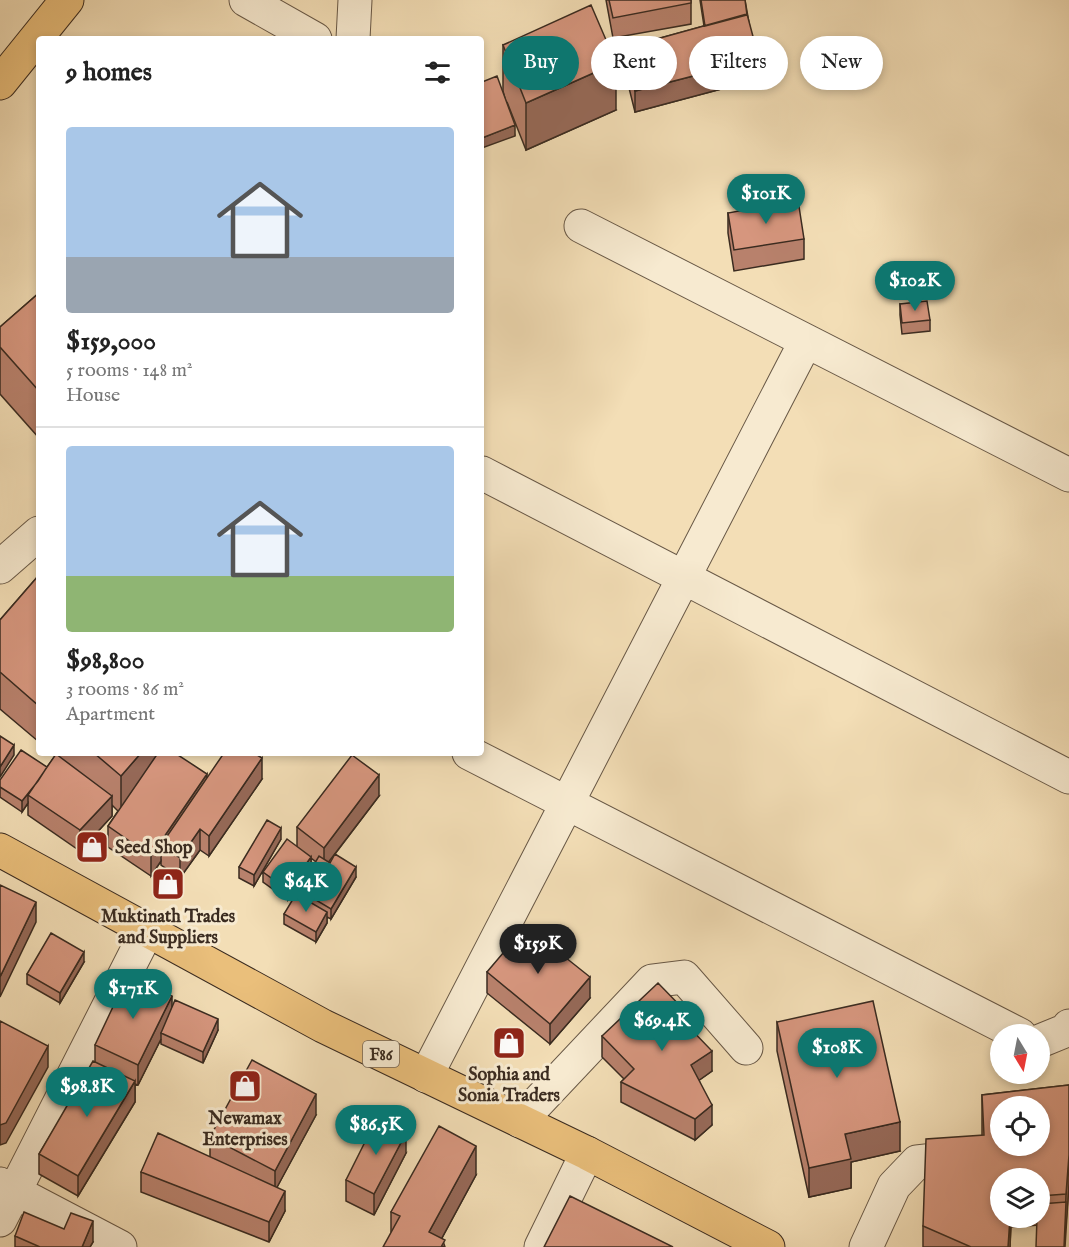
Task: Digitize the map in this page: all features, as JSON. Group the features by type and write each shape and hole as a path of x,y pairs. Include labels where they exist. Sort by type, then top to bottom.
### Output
{"main road":[{"path":"38,36 67,0"},
{"path":"0,83 36,38"},
{"name":"F86","path":"0,850 323,1026 587,1153 768,1247"}],"street":[{"path":"246,0 310,36"},
{"path":"353,36 355,0"},
{"path":"581,226 1069,475"},
{"path":"426,1076 806,340"},
{"path":"484,475 1069,777"},
{"path":"0,567 36,536"},
{"path":"475,756 999,1024"},
{"path":"120,1247 5,1199 147,931"},
{"path":"520,1121 652,981 684,977 746,1048"},
{"path":"1050,1037 1067,1030 1069,1026"},
{"path":"541,1247 587,1153"},
{"path":"866,1247 894,1186 917,1162 984,1155"}],"building":[{"path":"609,0 691,0 691,3 613,18"},
{"path":"701,0 745,0 747,15 705,26"},
{"path":"591,5 604,36 591,36 591,74 579,79 579,36 523,36"},
{"path":"747,14 753,36 689,36 689,77 677,80 677,36 667,36"},
{"path":"497,76 515,125 484,137 484,81"},
{"path":"521,90 555,90 526,103"},
{"path":"798,200 804,239 734,250 728,213"},
{"path":"36,296 36,388 0,347 0,327"},
{"path":"927,301 930,320 902,323 900,304"},
{"path":"36,578 36,703 0,672 0,620"},
{"path":"0,736 14,745 0,767"},
{"path":"21,750 47,767 22,801 0,787 0,780"},
{"path":"55,756 59,756 112,796 80,830 28,795"},
{"path":"98,756 138,756 121,776"},
{"path":"156,756 180,756 207,774 151,856 108,826"},
{"path":"222,756 259,756 262,758 209,836 200,829 180,858 161,845"},
{"path":"351,756 379,775 324,848 297,827"},
{"path":"267,820 281,828 254,875 239,867"},
{"path":"287,839 311,857 288,890 263,872"},
{"path":"335,854 356,867 331,909 299,890 319,856 330,863"},
{"path":"0,885 36,902 0,977"},
{"path":"296,894 327,912 316,932 284,914"},
{"path":"526,926 590,977 550,1024 487,972"},
{"path":"51,933 84,952 60,993 27,974"},
{"path":"128,975 172,996 138,1065 95,1045"},
{"path":"658,983 690,1016 684,1022 712,1051 691,1065 712,1105 695,1119 621,1082 634,1069 602,1036"},
{"path":"175,1000 218,1019 203,1052 161,1033"},
{"path":"873,1001 900,1122 845,1134 851,1159 809,1168 777,1022"},
{"path":"0,1021 48,1046 6,1123 0,1125"},
{"path":"252,1060 316,1094 275,1171 210,1137"},
{"path":"93,1061 135,1081 78,1176 39,1154"},
{"path":"1069,1085 1069,1155 1066,1194 1050,1195 1050,1168 990,1168 990,1228 1009,1228 1008,1247 971,1247 923,1226 926,1139 984,1135 982,1095"},
{"path":"377,1118 406,1133 374,1194 346,1180"},
{"path":"439,1126 476,1146 429,1232 445,1240 441,1247 383,1247 400,1216 391,1212"},
{"path":"158,1133 285,1191 269,1222 141,1172"},
{"path":"570,1196 673,1247 544,1247"},
{"path":"1066,1202 1064,1247 1036,1247 1037,1228 1050,1228 1050,1203"},
{"path":"24,1212 64,1229 71,1213 93,1221 82,1247 40,1247 15,1236"}],"place":[{"name":"Seed Shop","path":"92,847"},
{"name":"Muktinath Trades and Suppliers","path":"168,884"},
{"name":"Sophia and Sonia Traders","path":"509,1043"},
{"name":"Newamax Enterprises","path":"245,1086"}]}
